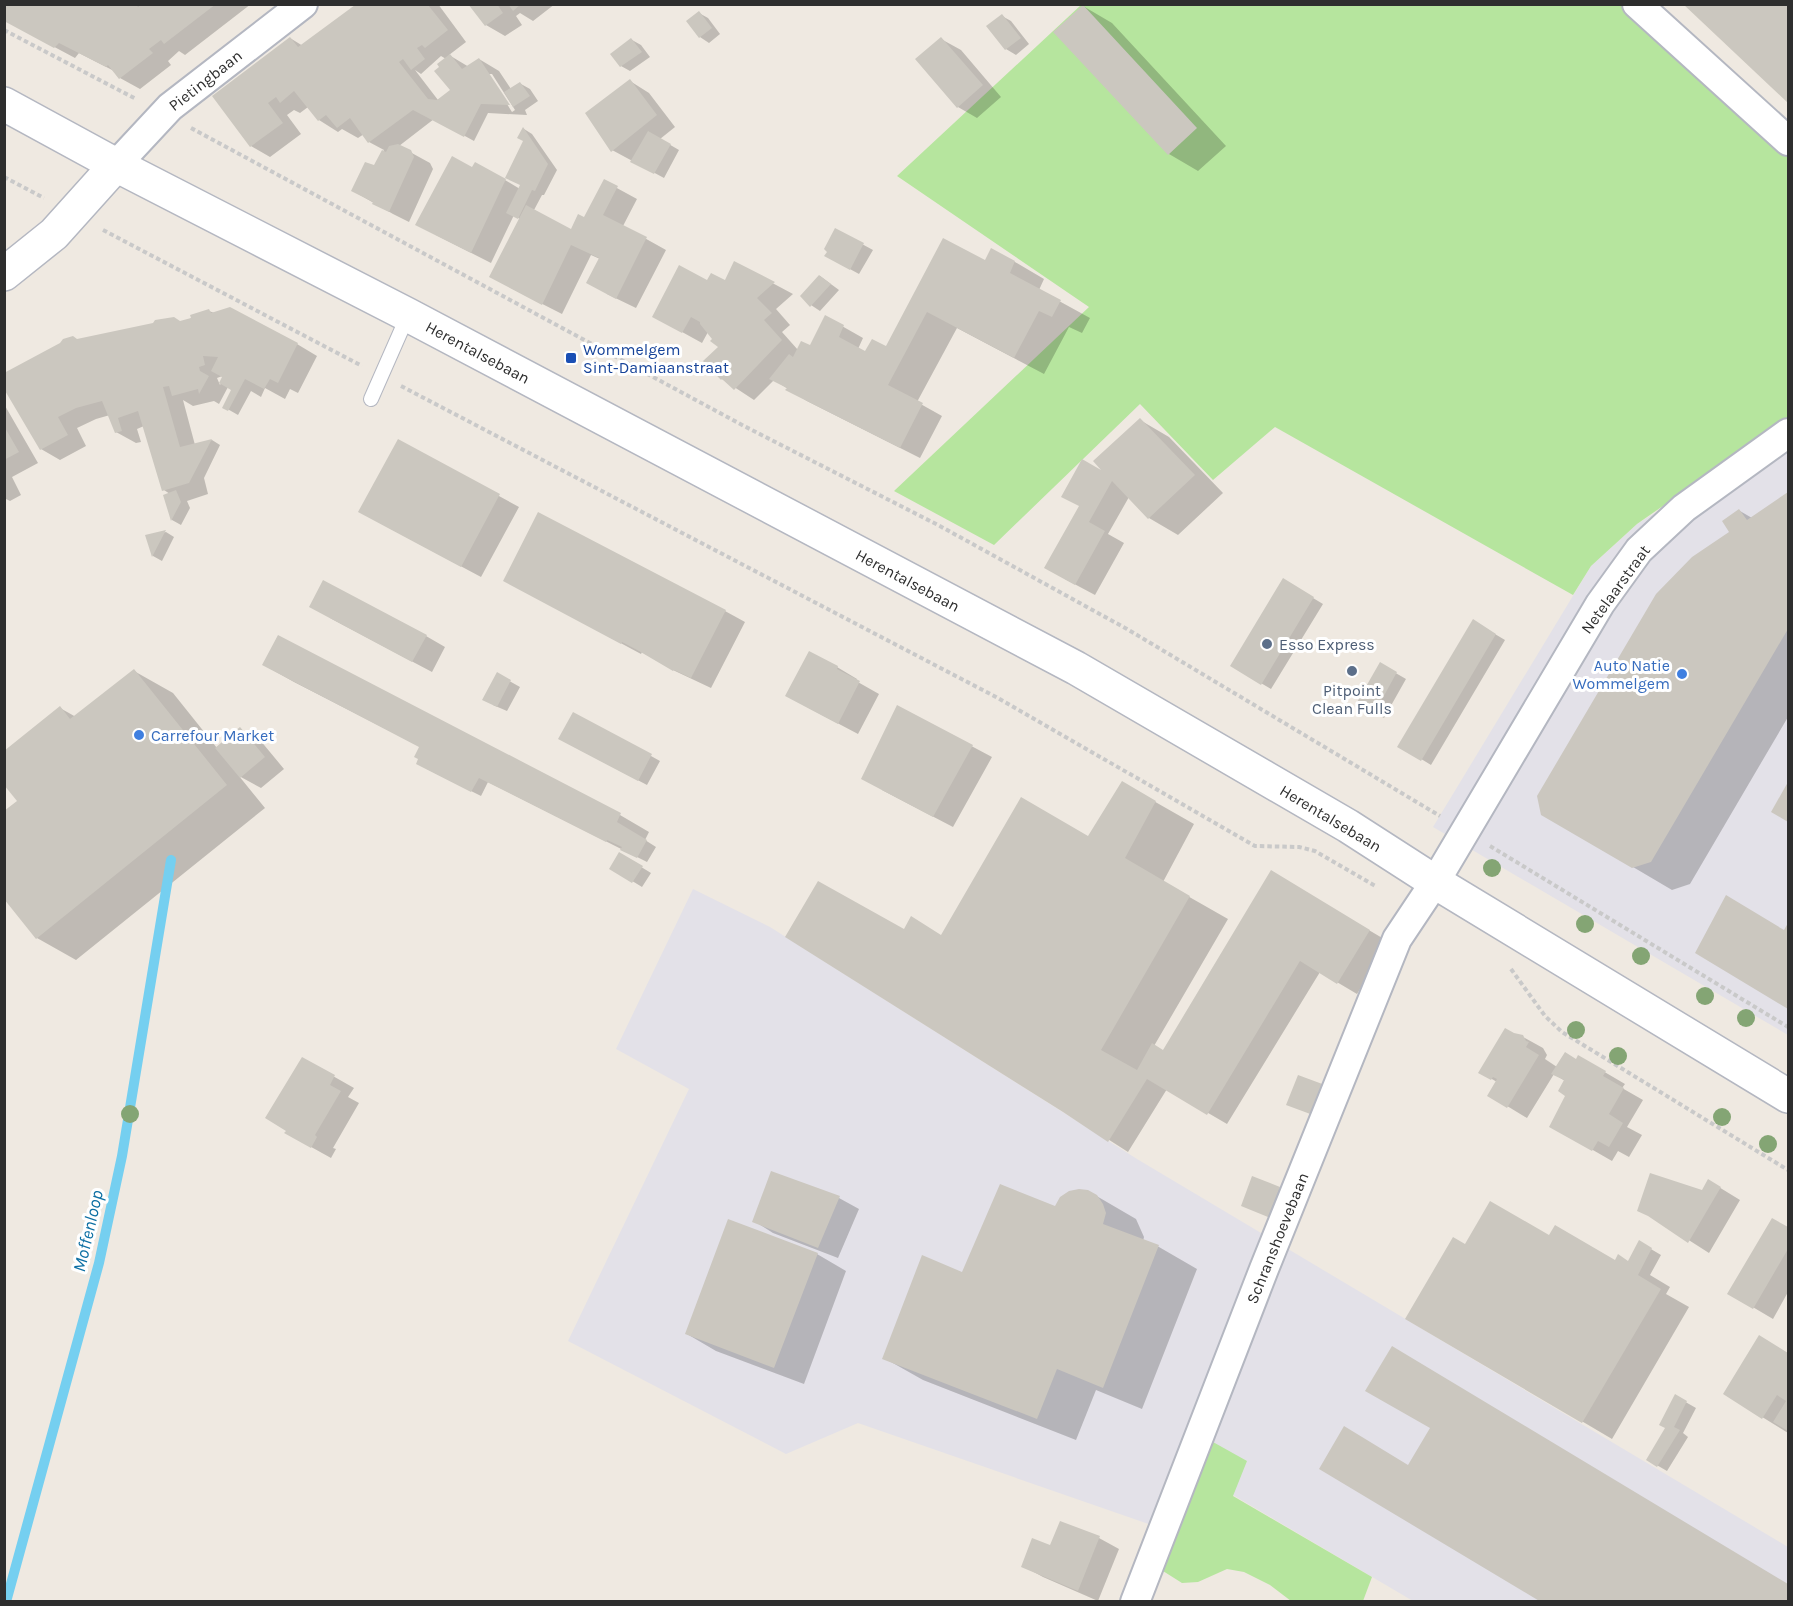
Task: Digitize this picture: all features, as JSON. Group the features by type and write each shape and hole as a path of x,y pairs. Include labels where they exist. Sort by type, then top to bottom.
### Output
{"main road":[{"name":"Herentalsebaan","path":"4,104 116,165 408,315 1076,668 1348,826 1436,882 1788,1095"},
{"path":"4,274 54,234 116,165"}],"street":[{"name":"Pietingbaan","path":"116,165 163,113 303,4"},
{"path":"1637,4 1788,141"},
{"name":"Netelaarstraat","path":"1436,882 1600,604 1639,550 1684,508 1788,433"},
{"name":"Schranshoevebaan","path":"1135,1602 1264,1269 1397,939 1436,882"}],"lane":[{"path":"371,399 408,315"}],"path":[{"path":"4,30 163,113 744,426 938,525 1117,624 1541,875 1788,1027"},
{"path":"4,177 996,697 1255,846 1315,850 1415,910"},
{"path":"1505,964 1515,974 1545,1016 1562,1032 1788,1170"}],"shaded area":[{"path":"1788,425 1788,1035 1433,827 1591,566 1637,524"},
{"path":"693,889 770,927 1137,1159 1788,1547 1788,1601 1413,1601 1187,1468 1163,1529 858,1423 786,1454 568,1341 689,1089 616,1049"}],"green space":[{"path":"1081,5 1625,5 1788,153 1788,419 1637,524 1591,566 1573,595 1275,427 1213,480 1140,404 994,545 894,491 1089,307 897,176"},
{"path":"1213,1442 1247,1461 1233,1496 1372,1577 1363,1601 1291,1601 1270,1585 1244,1572 1227,1569 1198,1582 1182,1583 1163,1571"}],"building":[{"path":"4,4 136,4 138,7 142,4 216,4 164,44 161,40 149,49 153,53 119,79 108,65 106,67 59,43 54,48 4,21"},
{"path":"468,4 497,4 503,13 485,26"},
{"path":"508,4 521,4 513,11"},
{"path":"1683,4 1788,4 1788,103"},
{"path":"355,5 428,5 448,30 425,48 422,45 417,48 425,59 411,70 403,59 399,62 428,99 437,100 450,90 434,71 439,67 437,64 450,54 462,69 479,58 510,105 481,104 464,137 413,110 368,143 350,118 337,128 326,115 318,121 294,91 280,103 276,97 268,103 283,123 250,147 212,96 290,37 298,47"},
{"path":"1083,5 1197,128 1168,155 1053,32"},
{"path":"699,11 712,28 699,38 686,21"},
{"path":"1002,14 1021,38 1005,50 986,26"},
{"path":"941,37 983,85 957,108 915,59"},
{"path":"631,38 642,52 620,67 610,54"},
{"path":"630,79 657,115 611,152 585,113"},
{"path":"520,82 530,96 513,107 504,92"},
{"path":"523,127 548,164 518,219 506,213 520,185 505,178 523,141 517,138"},
{"path":"648,131 671,144 654,174 630,162"},
{"path":"398,144 411,150 414,157 389,212 351,191 365,162 374,165 382,150 386,152 389,146"},
{"path":"452,156 472,167 475,162 506,179 471,253 415,225"},
{"path":"604,179 618,186 603,215 647,237 616,299 586,283 599,258 571,245 542,305 489,277 526,205 571,229 578,214 584,217"},
{"path":"835,228 864,243 850,270 824,256 827,252 824,249"},
{"path":"943,238 985,260 991,248 1015,261 1010,273 1061,300 1052,317 1039,311 1014,358 927,312 888,385 923,403 900,448 785,390 787,388 769,379 789,354 793,357 801,341 810,345 825,315 844,325 839,337 865,351 872,339 886,346"},
{"path":"734,261 775,282 757,298 772,313 764,320 782,340 734,390 703,361 718,347 710,341 712,339 700,322 691,317 682,333 652,317 679,265 707,280 711,273 725,280"},
{"path":"819,275 831,284 810,307 800,296"},
{"path":"230,307 298,343 278,383 270,379 264,389 245,379 228,411 222,408 231,390 219,383 222,377 211,371 218,357 203,356 205,365 199,367 200,371 209,376 199,394 198,389 172,396 169,386 163,387 180,447 212,439 189,483 162,491 138,411 118,418 122,431 115,433 102,401 76,408 58,417 68,435 40,450 4,389 4,373 60,343 63,339 73,336 77,339 174,317 180,321 209,309 211,313"},
{"path":"1140,418 1195,475 1148,519 1112,481 1089,522 1105,531 1075,585 1044,568 1079,506 1061,497 1082,459 1101,470 1093,461"},
{"path":"4,426 19,452 4,460"},
{"path":"398,439 500,494 461,567 358,512"},
{"path":"176,490 181,502 171,521 163,495"},
{"path":"1788,492 1788,629 1651,862 1632,868 1541,815 1537,796 1656,594 1692,557 1729,532 1722,521 1739,509 1747,520"},
{"path":"538,512 726,610 691,678 673,671 503,581"},
{"path":"166,530 152,557 145,535"},
{"path":"1283,578 1314,597 1261,685 1230,666"},
{"path":"323,580 427,635 412,662 309,607"},
{"path":"1473,619 1496,634 1421,761 1397,747"},
{"path":"278,635 621,813 617,822 647,840 637,858 620,850 622,847 607,840 606,842 479,778 471,792 416,764 418,759 414,757 419,747 262,665"},
{"path":"809,651 860,681 838,724 785,696"},
{"path":"1380,662 1397,672 1374,714 1356,704"},
{"path":"134,669 227,785 36,939 4,899 4,811 17,801 4,785 4,751 60,706 70,719"},
{"path":"497,672 511,680 497,707 482,700"},
{"path":"897,705 973,745 933,817 861,779"},
{"path":"573,712 652,754 638,781 558,739"},
{"path":"240,727 265,757 240,778 215,748"},
{"path":"1122,781 1156,801 1125,858 1190,896 1101,1050 1137,1070 1152,1043 1163,1050 1271,870 1370,930 1337,984 1300,961 1207,1115 1147,1079 1108,1142 785,937 818,881 904,929 911,916 941,935 1021,797 1088,836"},
{"path":"1788,782 1788,822 1771,812"},
{"path":"619,852 643,866 632,883 609,869"},
{"path":"1726,895 1784,930 1788,923 1788,1009 1695,953"},
{"path":"1505,1028 1523,1035 1529,1042 1526,1047 1539,1055 1507,1108 1487,1096 1497,1079 1493,1077 1491,1080 1478,1073"},
{"path":"1565,1052 1576,1059 1578,1055 1606,1071 1603,1076 1624,1088 1609,1114 1623,1123 1609,1147 1598,1141 1592,1151 1549,1127 1565,1096 1558,1091 1564,1080 1551,1074"},
{"path":"302,1057 335,1075 330,1085 341,1091 315,1135 317,1137 311,1148 284,1133 286,1131 265,1118"},
{"path":"1298,1075 1325,1085 1313,1115 1286,1105"},
{"path":"771,1171 840,1196 818,1248 752,1222"},
{"path":"1650,1173 1702,1190 1708,1179 1721,1187 1688,1243 1637,1211"},
{"path":"1252,1176 1280,1187 1268,1217 1241,1206"},
{"path":"1000,1184 1055,1206 1060,1197 1069,1191 1088,1190 1097,1195 1103,1204 1106,1213 1103,1224 1159,1245 1103,1388 1057,1369 1037,1419 882,1359 922,1255 962,1272"},
{"path":"1490,1201 1549,1235 1555,1225 1615,1260 1618,1254 1628,1261 1639,1240 1652,1248 1638,1275 1661,1289 1582,1423 1405,1319 1453,1237 1465,1244"},
{"path":"1772,1218 1788,1227 1788,1249 1753,1309 1727,1294"},
{"path":"728,1219 818,1253 774,1368 685,1334"},
{"path":"1759,1335 1788,1353 1788,1431 1773,1422 1786,1401 1777,1395 1762,1419 1723,1394"},
{"path":"1392,1346 1788,1584 1788,1602 1541,1602 1319,1469 1344,1426 1408,1465 1430,1428 1365,1391"},
{"path":"1675,1394 1687,1401 1674,1427 1680,1430 1657,1467 1646,1460 1665,1428 1659,1425"},
{"path":"1060,1521 1100,1536 1078,1591 1021,1567 1032,1538 1050,1545"}],"waterway":[{"name":"Moffenloop","path":"6,1602 99,1263 122,1156 171,860"}],"place":[{"name":"Wommelgem Sint-Damiaanstraat","path":"571,358"},
{"name":"Esso Express","path":"1267,644"},
{"name":"Pitpoint Clean Fulls","path":"1352,671"},
{"name":"Auto Natie Wommelgem","path":"1682,674"},
{"name":"Carrefour Market","path":"139,735"}]}
